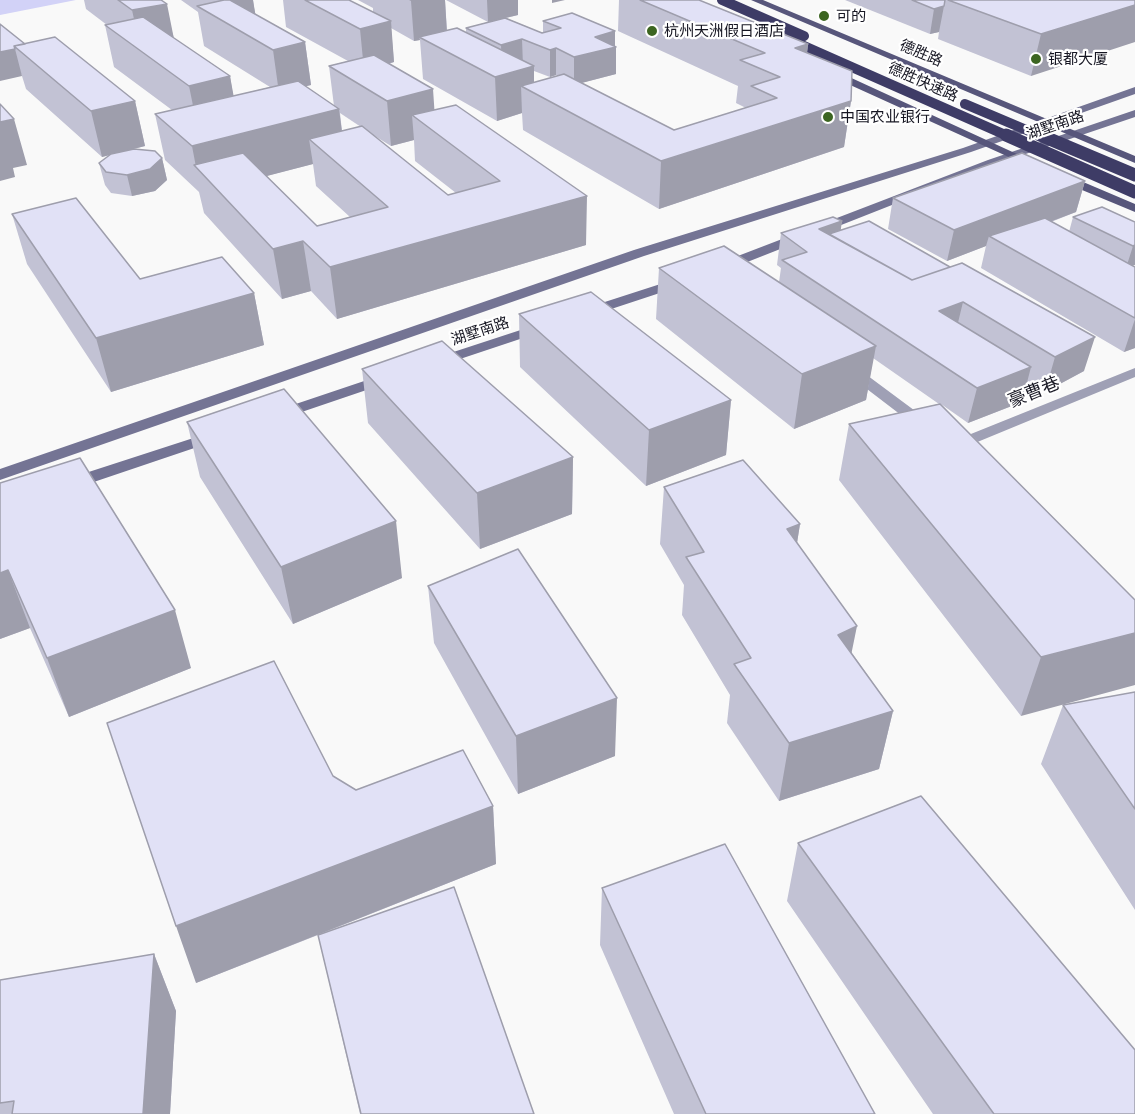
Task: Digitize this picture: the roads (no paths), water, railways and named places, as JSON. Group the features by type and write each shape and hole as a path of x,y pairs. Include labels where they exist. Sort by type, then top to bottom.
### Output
{"highway":[{"name":"德胜快速路","path":"722,0 919,84"},
{"name":"德胜快速路","path":"710,4 1135,192"},
{"name":"德胜快速路","path":"951,98 1135,175"}],"main road":[{"name":"德胜路","path":"755,0 1135,160"},
{"path":"817,66 1135,208"},
{"name":"湖墅南路","path":"0,474 639,253 987,143 1135,90"},
{"name":"湖墅南路","path":"425,366 707,273 992,162 1135,113"},
{"path":"267,419 402,374"},
{"path":"56,489 234,430"}],"street":[{"path":"707,273 737,283"},
{"path":"842,363 941,442 962,465"},
{"name":"豪曹巷","path":"941,442 1135,372"}],"place":[{"name":"可的","path":"824,16"},
{"name":"杭州天洲假日酒店","path":"652,31"},
{"name":"银都大厦","path":"1036,59"},
{"name":"中国农业银行","path":"828,117"}]}
